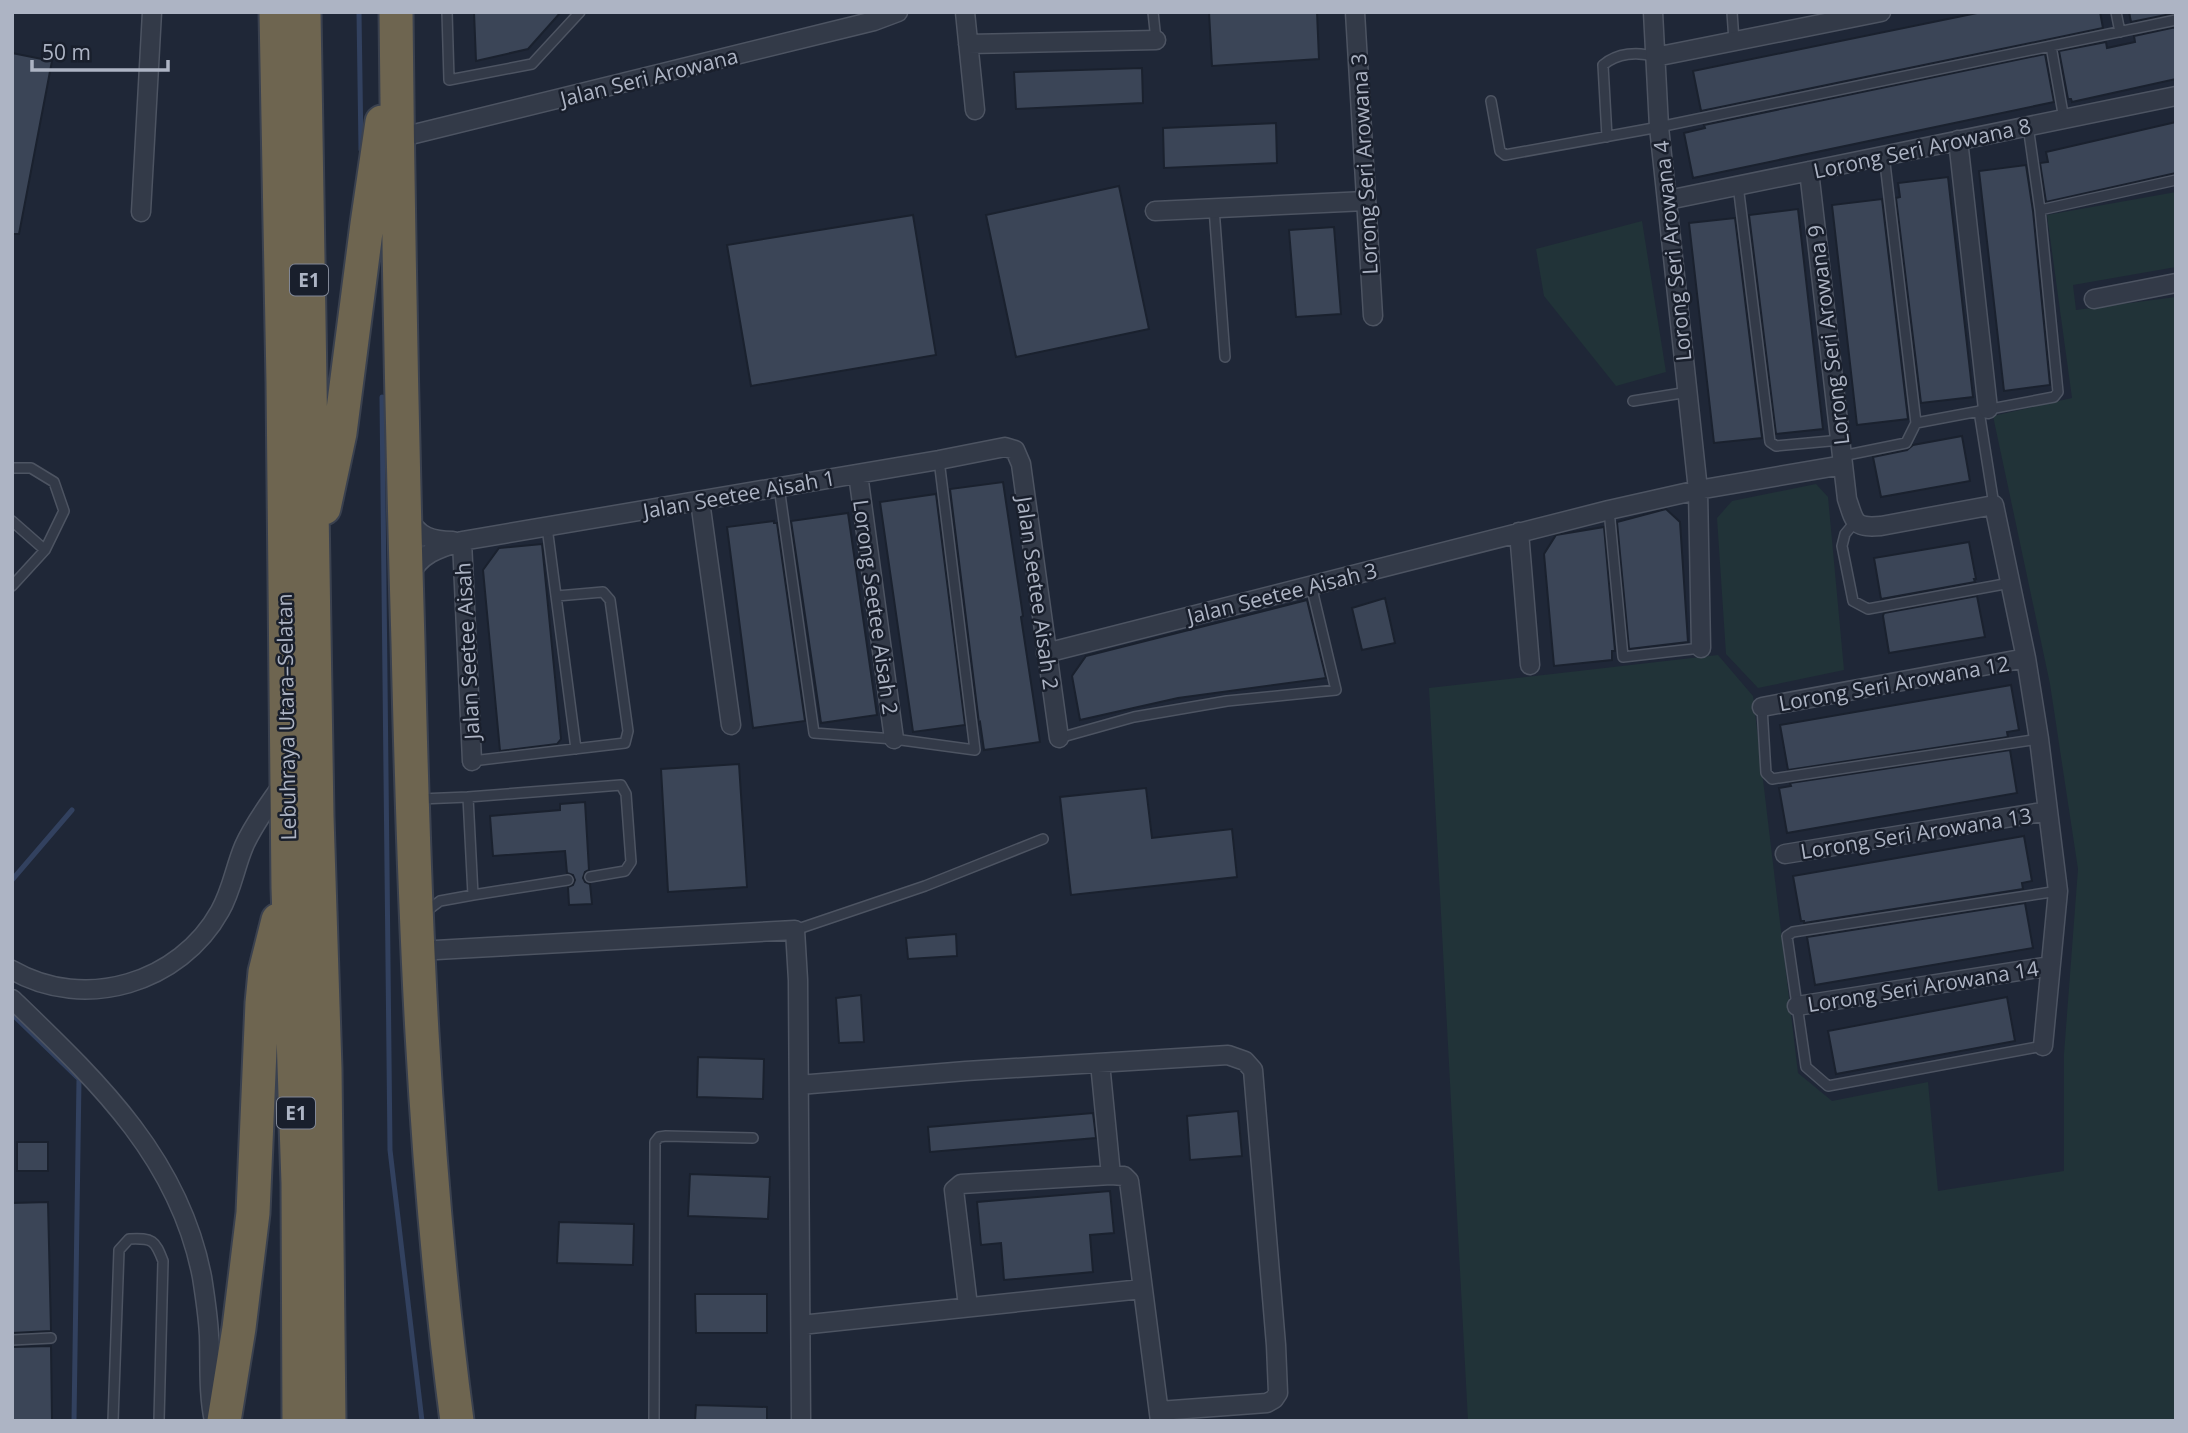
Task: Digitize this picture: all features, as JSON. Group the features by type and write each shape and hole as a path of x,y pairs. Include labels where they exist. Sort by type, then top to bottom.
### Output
{"highway":[{"name":"Lebuhraya Utara–Selatan","path":"276,12 283,382 286,779 298,1183 314,1336 330,1421"},
{"name":"Lebuhraya Utara–Selatan","path":"299,1421 314,1336 325,1082 320,941 304,12"},
{"path":"313,547 329,492 341,433 396,24"},
{"path":"396,24 411,799 424,1078 457,1421"},
{"path":"224,1421 253,1213 265,972 289,888"}],"street":[{"path":"141,212 152,12"},
{"name":"Jalan Seri Arowana","path":"398,138 874,21 898,12"},
{"path":"965,12 975,110"},
{"name":"Lorong Seri Arowana 3","path":"1355,12 1373,316"},
{"name":"Lorong Seri Arowana 4","path":"1653,12 1659,127 1698,490 1701,648"},
{"path":"1655,57 1881,12"},
{"path":"968,44 1156,40"},
{"name":"Lorong Seri Arowana 8","path":"1668,200 2176,96"},
{"path":"1958,141 1984,410"},
{"name":"Lorong Seri Arowana 9","path":"1809,171 1847,499 1854,522"},
{"path":"1155,211 1366,201"},
{"path":"2094,299 2176,283"},
{"name":"Jalan Seetee Aisah 1","path":"406,583 421,559 435,550 462,541 1005,447 1015,450"},
{"name":"Jalan Seetee Aisah 2","path":"1015,450 1021,464 1059,738"},
{"name":"Jalan Seetee Aisah 3","path":"1046,653 1609,510 1842,454"},
{"name":"Lorong Seetee Aisah 2","path":"858,474 894,739"},
{"path":"700,501 731,724"},
{"name":"Jalan Seetee Aisah 1","path":"404,503 412,525 422,535 432,540 462,541"},
{"path":"1854,522 1863,527 1881,526 1994,505 2026,658 2058,891 2043,1046"},
{"path":"1519,533 1530,665"},
{"name":"Jalan Seetee Aisah","path":"462,541 472,761"},
{"name":"Lorong Seri Arowana 12","path":"1762,707 2026,658"},
{"path":"12,970 56,987 90,990 141,980 174,961 200,940 221,910 246,841 286,779"},
{"name":"Lorong Seri Arowana 13","path":"1785,854 2048,811"},
{"path":"417,936 795,930 798,980 801,1421"},
{"name":"Lorong Seri Arowana 14","path":"1797,1006 2050,967"},
{"path":"12,999 105,1091 142,1137 168,1180 190,1234 202,1277 209,1335 214,1421"},
{"path":"799,1085 1228,1055 1245,1061 1252,1070 1278,1377 1278,1394 1274,1399 1267,1403 1160,1416 1129,1181 1124,1176 961,1184 954,1190 968,1307"},
{"path":"1100,1063 1111,1175"},
{"path":"801,1325 1142,1289"}],"lane":[{"path":"447,12 449,80 531,64 580,12"},
{"path":"1153,12 1156,40"},
{"path":"1732,12 1734,41"},
{"path":"2116,12 2120,32"},
{"path":"1491,101 1500,151 1505,155 1659,127 2176,20"},
{"path":"2051,46 2064,119"},
{"path":"1607,137 1603,65 1611,58 1643,53 1655,57"},
{"path":"1916,423 2054,397 2058,393 2040,210 2028,126"},
{"path":"1738,185 1770,442 1776,446 1842,454 1906,443 1916,423 1884,155"},
{"path":"2040,210 2176,180"},
{"path":"1214,208 1225,357"},
{"path":"1633,401 1688,392"},
{"path":"1984,410 1994,505"},
{"path":"779,487 814,733 894,739 975,750 939,460"},
{"path":"12,468 31,468 54,482 64,511 44,550 12,586"},
{"path":"1609,510 1623,657 1701,648"},
{"path":"12,521 44,550"},
{"path":"1854,522 1845,534 1842,547 1853,601 1868,609 2010,583"},
{"path":"547,527 576,749"},
{"path":"1059,738 1134,717 1227,701 1336,690 1311,585"},
{"path":"472,761 625,743 628,731 610,600 603,592 557,596"},
{"path":"1762,707 1766,773 1772,779 2039,739"},
{"path":"411,799 621,785 626,794 631,862 625,871 590,877"},
{"path":"468,797 473,895"},
{"path":"795,930 925,886 1043,839"},
{"path":"417,936 428,908 440,901 568,880"},
{"path":"2043,1046 1828,1086 1806,1067 1787,936 1793,932 2058,891"},
{"path":"654,1421 655,1142 659,1137 666,1136 753,1138"},
{"path":"113,1421 119,1250 129,1239 147,1238 157,1245 163,1261 159,1421"},
{"path":"12,1340 51,1338"}],"shaded area":[{"path":"2176,192 2176,267 2073,285 2076,310 2176,297 2176,1421 1468,1421 1429,688 1718,655 1753,696 1798,1073 1832,1101 1928,1082 1938,1191 2064,1171 2064,1054 2078,869 2050,684 1993,416 2072,398 2047,215"},
{"path":"1642,221 1666,372 1616,386 1544,296 1536,249"},
{"path":"1816,484 1828,497 1844,670 1758,688 1726,654 1717,518 1732,501"}],"building":[{"path":"474,12 561,12 528,49 476,61"},
{"path":"1209,12 1317,12 1319,59 1212,66"},
{"path":"1982,12 2100,12 2103,28 1701,111 1693,71"},
{"path":"2129,12 2176,12 2176,13 2131,22"},
{"path":"2176,27 2176,79 2072,102 2068,99 2059,51 2106,42 2107,48 2135,42 2134,36"},
{"path":"12,53 52,61 19,234 12,234"},
{"path":"2045,54 2054,102 1693,178 1684,133 1705,128 1704,125"},
{"path":"1142,68 1143,103 1016,109 1014,72"},
{"path":"2176,122 2176,173 2046,202 2040,163 2048,162 2046,152"},
{"path":"1276,123 1277,163 1164,168 1163,128"},
{"path":"2026,165 2050,385 2004,391 1979,171"},
{"path":"1948,177 1973,397 1921,403 1896,198 1900,197 1898,183"},
{"path":"1119,186 1149,329 1016,357 986,215"},
{"path":"1882,199 1908,419 1857,425 1832,205"},
{"path":"1798,209 1823,429 1776,434 1749,215"},
{"path":"913,215 936,355 751,386 727,245"},
{"path":"1735,218 1762,438 1714,443 1689,223"},
{"path":"1334,227 1341,314 1296,317 1289,230"},
{"path":"1962,436 1970,481 1881,497 1873,457 1907,450 1913,445"},
{"path":"1003,482 1040,742 984,750 950,489"},
{"path":"936,494 965,725 913,732 880,502"},
{"path":"1666,509 1680,522 1688,642 1629,649 1617,522"},
{"path":"848,513 877,715 821,723 791,521"},
{"path":"774,521 777,523 805,721 753,728 727,527"},
{"path":"1604,527 1615,651 1612,651 1612,660 1554,666 1544,554 1556,535"},
{"path":"1969,542 1975,582 1881,599 1874,558"},
{"path":"542,544 561,739 557,744 500,751 483,570 499,548"},
{"path":"1977,596 1985,637 1889,653 1884,613"},
{"path":"1385,598 1395,643 1362,650 1352,608"},
{"path":"1307,600 1326,678 1178,698 1080,720 1072,676 1086,656"},
{"path":"2011,685 2019,730 2007,732 2008,737 1788,770 1780,725"},
{"path":"2010,750 2017,793 1787,833 1779,788 1791,786 1790,783"},
{"path":"739,764 747,887 668,892 661,769"},
{"path":"1146,788 1152,838 1232,829 1237,877 1071,895 1060,797"},
{"path":"585,802 589,870 583,878 590,884 592,904 569,905 568,887 573,885 575,880 573,875 567,873 565,851 493,856 490,816 560,810 560,804"},
{"path":"2024,836 2032,881 2022,883 2023,889 1804,923 1801,921 1793,876"},
{"path":"2025,903 2033,948 1815,985 1807,937"},
{"path":"956,934 957,956 908,959 906,938"},
{"path":"861,995 864,1042 839,1043 836,998"},
{"path":"2007,997 2015,1041 1836,1074 1828,1031"},
{"path":"698,1057 764,1059 763,1099 697,1097"},
{"path":"1238,1111 1242,1156 1190,1160 1187,1116"},
{"path":"1093,1113 1096,1138 930,1152 928,1127"},
{"path":"17,1142 48,1142 48,1171 17,1171"},
{"path":"690,1174 770,1177 768,1219 688,1216"},
{"path":"1110,1191 1114,1233 1090,1235 1093,1272 1004,1280 1001,1243 981,1245 977,1202"},
{"path":"48,1202 51,1331 12,1333 12,1203"},
{"path":"559,1222 634,1224 633,1265 557,1263"},
{"path":"695,1294 767,1294 767,1333 696,1333"},
{"path":"51,1346 52,1421 12,1421 12,1347"},
{"path":"696,1405 767,1407 767,1421 695,1421"}],"waterway":[{"path":"359,12 361,150"},
{"path":"382,397 390,1150 422,1421"},
{"path":"12,880 72,810"},
{"path":"12,1014 79,1079 74,1421"}]}
